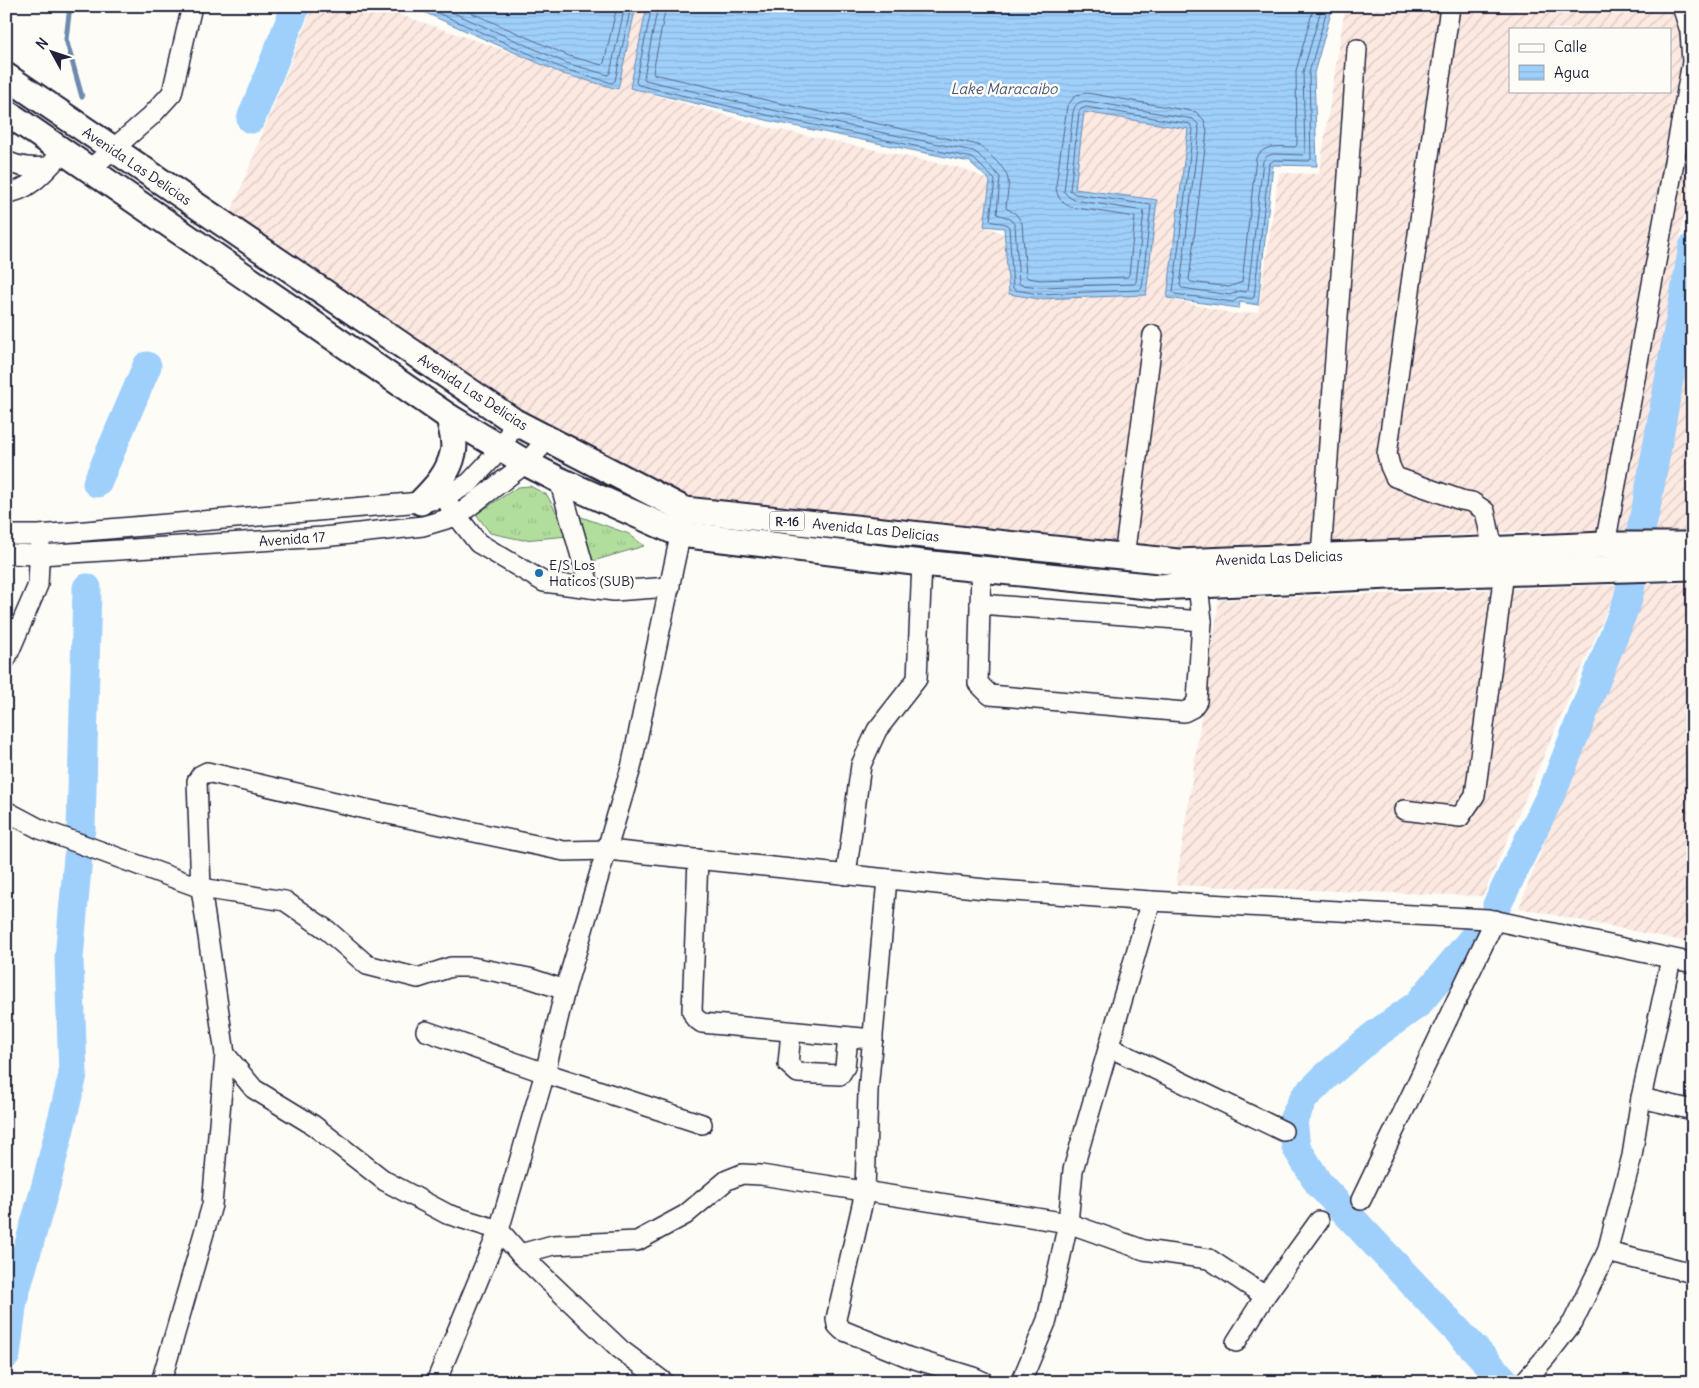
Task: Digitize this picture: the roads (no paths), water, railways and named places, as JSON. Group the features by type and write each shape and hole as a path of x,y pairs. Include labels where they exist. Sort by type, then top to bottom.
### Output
{"main road":[{"name":"Avenida Las Delicias","path":"6,76 515,422 685,510 1178,562 1605,545 1693,545"},
{"name":"Avenida Las Delicias","path":"6,112 56,160 89,170 449,417 501,449 558,480 680,534 895,560 1157,587 1389,576 1693,567"},
{"path":"432,500 453,453 453,439 449,417"},
{"path":"895,560 899,533"}],"street":[{"path":"89,170 151,116 172,93 192,6"},
{"path":"1605,545 1692,62 1690,31 1682,6"},
{"path":"1404,810 1460,817 1475,795 1504,572 1493,549 1485,511 1472,502 1395,477 1387,454 1450,7"},
{"path":"1321,556 1357,49"},
{"path":"6,161 28,169 56,160"},
{"path":"6,193 12,193 28,186 56,160"},
{"path":"1124,556 1153,335"},
{"name":"Avenida 17","path":"6,535 40,535 432,500 469,483 501,449 515,422"},
{"name":"Avenida 17","path":"6,554 40,555 323,537 423,526 457,516 526,463 548,439"},
{"path":"558,480 590,588"},
{"path":"432,500 457,516 478,543 544,582 614,591 670,587"},
{"path":"436,1382 499,1230 545,1073 565,990 631,768 685,510"},
{"path":"6,659 38,585 40,535"},
{"path":"846,874 861,766 877,730 917,679 922,563"},
{"path":"981,569 978,683 990,695 1184,712 1192,708 1197,700 1202,621 1198,585"},
{"path":"980,604 1202,621"},
{"path":"161,1382 212,1205 225,1054 201,888 197,781 201,775 207,772 365,809 564,851 608,850 985,889 1151,901 1495,920 1693,963"},
{"path":"6,811 40,829 201,888 285,901 326,930 367,965 418,978 451,967 472,967 529,978 565,990"},
{"path":"698,859 692,1011 695,1018 702,1023 873,1039"},
{"path":"887,879 868,1091 864,1192 836,1319 837,1326 842,1330 908,1357 984,1382"},
{"path":"1021,1382 1047,1320 1068,1223 1073,1170 1151,901"},
{"path":"1361,1200 1495,920"},
{"path":"1524,1382 1546,1357 1572,1322 1607,1252 1632,1156 1671,959"},
{"path":"426,1031 545,1073 702,1124"},
{"path":"792,1032 788,1064 798,1073 840,1075 845,1067 848,1037"},
{"path":"1109,1047 1283,1131"},
{"path":"225,1054 254,1089 313,1125 385,1180 447,1214 499,1230 520,1254 620,1349 664,1382"},
{"path":"1642,1098 1693,1110"},
{"path":"520,1254 553,1245 637,1241 685,1215 728,1180 742,1174 1068,1223 1144,1250 1209,1259 1265,1296"},
{"path":"1236,1342 1265,1296 1319,1221"},
{"path":"1607,1252 1693,1273"}],"water":[{"path":"410,6 636,6 618,89 563,74"},
{"name":"Lake Maracaibo","path":"647,6 1333,6 1314,73 1317,166 1273,165 1258,305 1240,302 1239,308 1167,298 1188,129 1084,112 1075,189 1157,200 1146,295 1039,299 1009,294 1004,228 984,226 990,181 970,162 779,123 630,88"}],"waterway":[{"path":"70,6 66,39 82,97"},
{"path":"251,119 296,6"},
{"path":"1640,535 1693,247"},
{"path":"97,483 147,366"},
{"path":"1497,905 1554,788 1628,599 1632,580"},
{"path":"81,830 87,588"},
{"path":"6,1355 13,1300 46,1185 73,1075 69,958 78,857"},
{"path":"1484,925 1418,1004 1373,1036 1325,1077 1304,1098 1293,1120 1296,1147 1319,1184 1505,1381"}],"place":[{"name":"E/S Los Haticos (SUB)","path":"539,573"}]}
